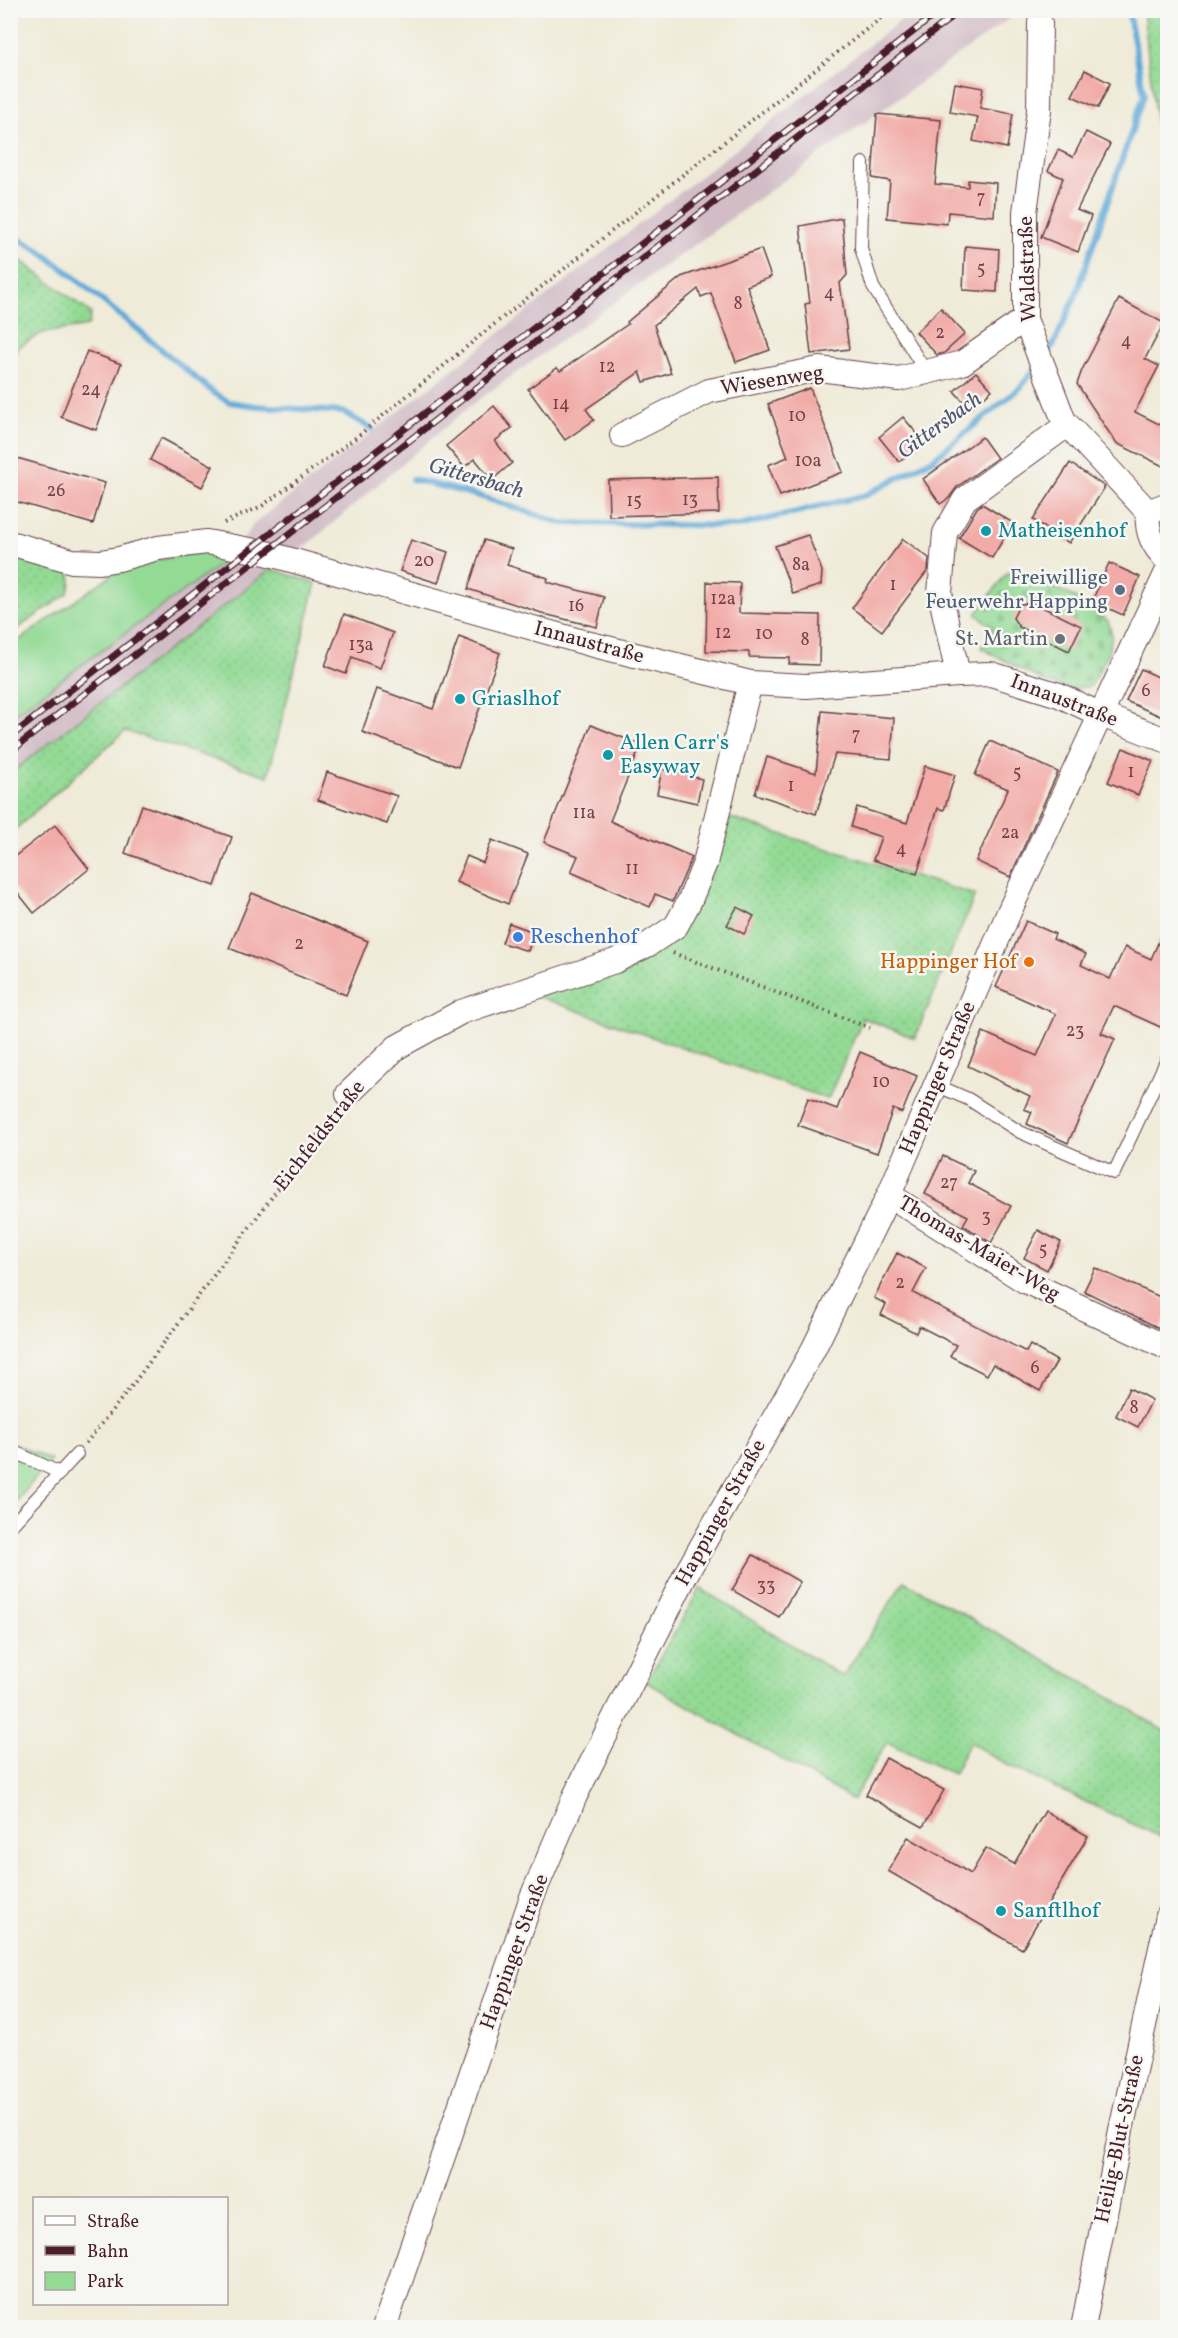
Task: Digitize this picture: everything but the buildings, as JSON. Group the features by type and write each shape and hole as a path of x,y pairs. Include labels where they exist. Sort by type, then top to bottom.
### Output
{"street":[{"name":"Waldstraße","path":"1040,23 1039,110 1025,212 1024,319 1064,422 1158,508"},
{"name":"Wiesenweg","path":"622,435 709,391 819,369 899,379 962,363 1024,319"},
{"path":"958,675 940,593 945,532 965,499 1067,425"},
{"path":"1158,508 1147,526 1150,539 1167,561"},
{"name":"Innaustraße","path":"10,543 72,561 100,562 158,548 207,542 266,553 590,644 750,683 806,686 991,674 1059,695 1099,714 1167,741"},
{"name":"Happinger Straße","path":"384,2328 532,1898 575,1796 686,1574 813,1350 889,1196 1009,912 1167,570"},
{"name":"Eichfeldstraße","path":"348,1094 397,1047 461,1012 615,961 649,944 676,926 690,900 705,863 750,683"},
{"name":"Thomas-Maier-Weg","path":"889,1196 1025,1281 1167,1348"},
{"name":"Heilig-Blut-Straße","path":"1083,2328 1121,2130 1167,1916"}],"lane":[{"path":"863,163 861,248 873,287 926,372"},
{"path":"936,1085 968,1099 1020,1132 1114,1173 1167,1057"},
{"path":"10,1450 60,1473"},
{"path":"10,1527 77,1454"}],"path":[{"path":"207,542 221,525 262,506 380,419 496,322 891,10"},
{"path":"649,944 870,1028"},
{"name":"Eichfeldstraße","path":"77,1454 131,1387 348,1094"}],"shaded area":[{"path":"913,11 1020,11 470,406 306,546 271,569 11,773 10,716 232,556 254,524"}],"green space":[{"path":"1143,11 1167,11 1167,219"},
{"path":"11,253 91,313 88,326 42,333 20,346 11,365"},
{"path":"10,551 66,568 70,573 71,583 67,594 11,633"},
{"path":"203,551 232,556 11,716 11,646 123,567"},
{"path":"271,569 316,583 268,776 125,731 11,833 11,773"},
{"path":"1016,569 1078,599 1108,621 1112,635 1108,654 1091,686 1071,689 1045,682 981,648 993,627 976,614 1006,574"},
{"path":"730,818 975,895 915,1038 863,1018 828,1099 533,995 682,928"},
{"path":"11,1443 51,1460 11,1508"},
{"path":"904,1581 1122,1704 1167,1733 1167,1840 1003,1763 970,1742 953,1774 887,1742 853,1800 646,1682 700,1588 843,1677"}],"waterway":[{"name":"Gittersbach","path":"1045,355 1054,344 1076,295 1144,95 1128,10"},
{"name":"Gittersbach","path":"10,234 36,248 69,273 214,393 229,402 343,412 372,429"},
{"name":"Gittersbach","path":"412,479 479,496 561,523 739,526 866,495 933,459 1020,388 1037,366"}],"railway":[{"path":"10,737 941,10"},
{"path":"10,752 961,10"}],"place":[{"name":"Matheisenhof","path":"986,531"},
{"name":"Freiwillige Feuerwehr Happing","path":"1120,590"},
{"name":"St. Martin","path":"1060,639"},
{"name":"Griaslhof","path":"460,699"},
{"name":"Allen Carr's Easyway","path":"608,755"},
{"name":"Reschenhof","path":"518,937"},
{"name":"Happinger Hof","path":"1029,962"},
{"name":"Sanftlhof","path":"1001,1911"}]}
